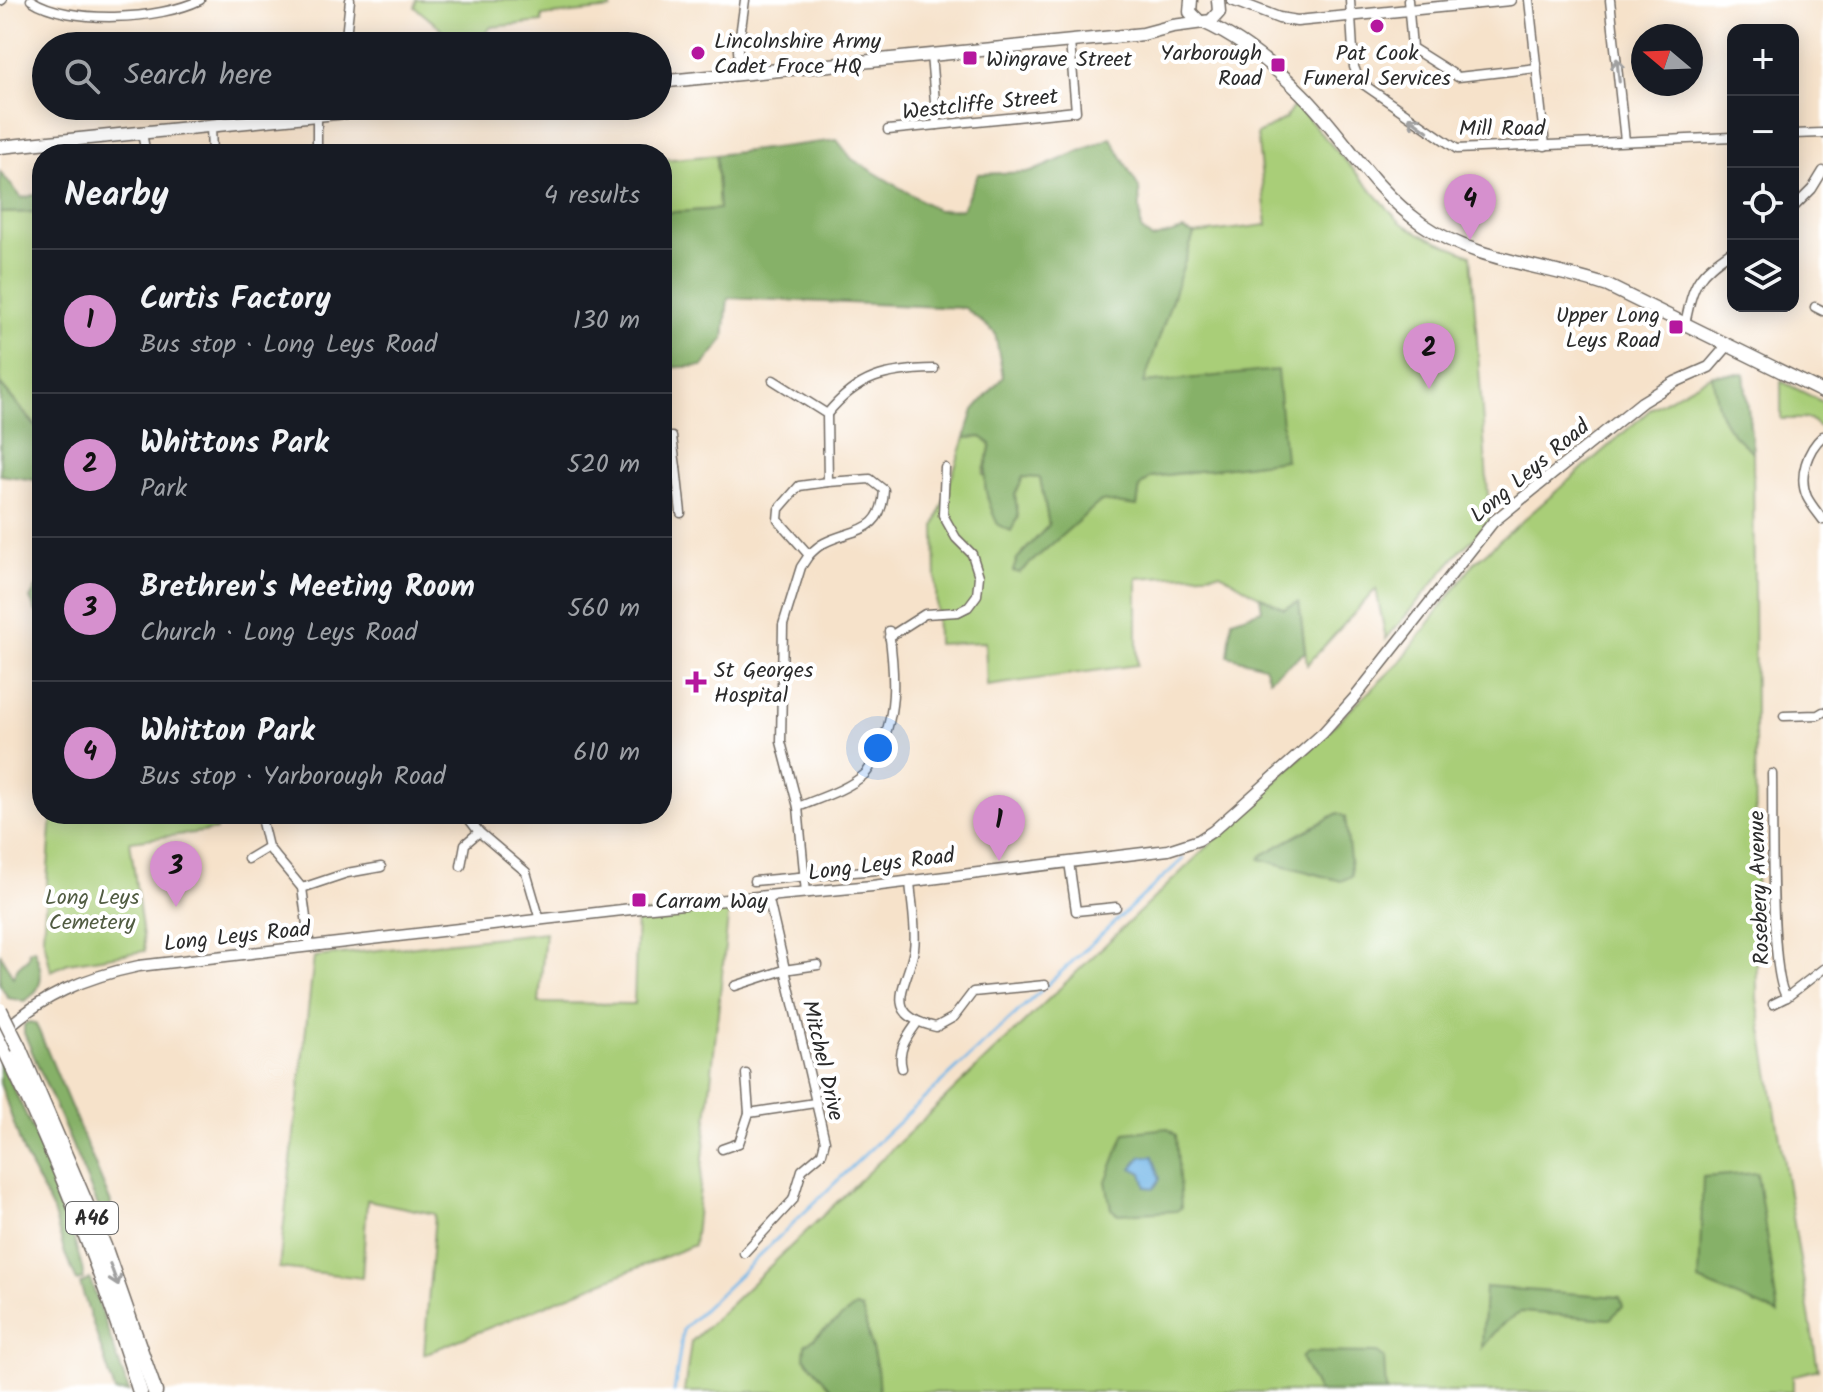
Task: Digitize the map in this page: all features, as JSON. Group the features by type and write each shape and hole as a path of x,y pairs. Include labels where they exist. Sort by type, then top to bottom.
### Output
{"highway":[{"name":"A46","path":"0,1010 13,1052 91,1249 140,1392"},
{"name":"A46","path":"0,1038 13,1052 104,1246 155,1392"}],"main road":[{"path":"1190,1 1191,15 1229,34 1302,94 1372,179 1394,202 1424,225 1479,252 1608,286 1823,392"},
{"path":"1173,26 1190,1"},
{"path":"672,81 1143,34 1214,18 1219,7"},
{"path":"1219,7 1229,34"},
{"path":"0,147 264,120"}],"street":[{"path":"31,0 54,11 121,15 161,13 184,8 200,0"},
{"path":"347,32 350,0"},
{"path":"740,75 739,46 745,0"},
{"name":"Mill Road","path":"1350,0 1354,67 1360,82 1457,149 1727,137"},
{"path":"1219,7 1237,2 1285,20 1350,15 1408,5 1510,0"},
{"path":"1529,0 1545,146"},
{"path":"1610,0 1625,141"},
{"path":"1408,5 1412,48 1458,77 1537,68"},
{"name":"Westcliffe Street","path":"888,130 1076,111 1070,42"},
{"path":"931,55 937,125"},
{"path":"317,120 317,144"},
{"path":"211,126 212,144"},
{"path":"142,133 144,144"},
{"path":"1799,134 1823,133"},
{"path":"1799,202 1823,171"},
{"path":"1685,324 1695,285 1713,264 1727,254"},
{"name":"Long Leys Road","path":"0,1038 13,1022 55,993 96,976 139,966 1069,862 1168,850 1199,840 1288,765 1340,715 1493,522 1642,402 1675,382 1709,367 1728,345"},
{"path":"828,482 827,414 841,397 866,380 902,370 934,369"},
{"path":"773,380 827,414"},
{"path":"1823,436 1810,449 1804,480 1808,499 1823,520"},
{"path":"672,437 681,513"},
{"path":"672,468 676,467"},
{"path":"798,807 867,773 881,747 892,709 894,666 889,634 925,614 958,612 968,607 977,595 979,576 972,554 956,538 943,515 945,468"},
{"path":"806,893 798,807 781,742 783,625 801,567 809,555 825,542 871,524 883,503 884,490 870,479 799,486 779,509 778,520 809,555"},
{"path":"1784,716 1818,715 1823,712"},
{"name":"Rosebery Avenue","path":"1772,774 1776,953 1781,992 1787,997"},
{"path":"262,824 268,847 302,888 310,947"},
{"path":"473,824 526,872 540,920"},
{"path":"461,866 465,844 479,832"},
{"path":"248,859 268,847"},
{"path":"1069,862 1076,911 1116,907"},
{"path":"302,888 347,873 381,867"},
{"path":"754,881 876,870"},
{"path":"910,880 914,949 900,991 905,1011 917,1023 936,1027 954,1017 973,992 1045,985"},
{"name":"Mitchel Drive","path":"744,1253 793,1200 802,1170 822,1153 825,1141 768,896"},
{"path":"735,986 784,970 818,965"},
{"path":"1773,1004 1823,969"},
{"path":"902,1068 899,1060 901,1050 917,1023"},
{"path":"722,1149 739,1143 749,1113 746,1074"},
{"path":"749,1113 815,1103"}],"green space":[{"path":"416,0 611,0 611,9 542,16 542,22 491,27 486,32 445,32 415,7"},
{"path":"1295,104 1400,222 1471,255 1490,524 1462,549 1386,639 1376,589 1307,665 1299,602 1284,609 1277,607 1220,573 1137,578 1137,665 987,686 985,642 937,644 935,526 965,438 981,437 991,444 983,474 1018,517 1015,495 1023,477 1040,477 1049,525 1017,559 1073,524 1101,501 1137,505 1140,486 1151,477 1285,460 1143,383 1194,234 1267,225 1257,134 1285,119"},
{"path":"1111,138 1139,188 1141,229 1152,239 1183,230 1194,234 1144,383 1277,370 1285,460 1151,477 1140,486 1137,506 1101,501 1019,573 1013,571 1017,559 1049,525 1040,478 1023,477 1015,495 1018,517 1011,531 998,525 985,485 991,444 981,437 965,438 974,410 1003,377 995,333 965,308 728,298 724,339 703,366 672,368 672,212 719,209 716,155 837,140 852,159 937,210 962,209 978,174 1031,172"},
{"path":"716,155 719,209 672,212 672,159"},
{"path":"0,172 22,198 32,196 32,212 0,213"},
{"path":"32,212 32,421 0,384 0,213"},
{"path":"1744,374 1753,452 1757,999 1818,1369 1793,1376 1793,1392 684,1392 691,1342 1400,662 1475,562 1652,408 1712,375"},
{"path":"1744,374 1753,452 1727,427 1712,375"},
{"path":"1781,381 1823,402 1823,425 1819,427 1810,419 1781,419"},
{"path":"0,384 32,422 32,480 0,475"},
{"path":"1260,596 1284,609 1299,602 1305,652 1269,679 1264,666 1228,656 1232,620 1262,610"},
{"path":"1338,813 1345,817 1352,876 1341,881 1260,859 1262,855"},
{"name":"Long Leys Cemetery","path":"51,824 216,824 216,830 130,841 145,951 68,963 51,971 43,936"},
{"path":"729,907 694,1245 424,1354 435,1214 367,1200 362,1278 279,1268 314,957 545,932 539,1003 634,1004 637,914"},
{"path":"34,949 41,972 36,991 24,1001 8,998 0,984 0,953 13,977 28,958 29,951"},
{"path":"35,1023 39,1031 111,1203 110,1223 104,1220 24,1033 24,1025"},
{"path":"0,1061 51,1173 68,1220 83,1279 77,1281 65,1254 53,1211 24,1154 0,1083"},
{"path":"1167,1128 1176,1135 1181,1208 1176,1211 1118,1214 1111,1209 1106,1181 1125,1133"},
{"path":"1757,1173 1778,1314 1699,1281 1703,1177"},
{"path":"90,1279 129,1392 115,1392 80,1284"},
{"path":"1485,1287 1620,1297 1623,1306 1610,1319 1521,1312 1501,1325 1482,1348"},
{"path":"855,1307 862,1309 877,1368 879,1392 834,1392 804,1357 805,1345"},
{"path":"1307,1352 1377,1353 1384,1358 1386,1392 1318,1392 1301,1358"}],"water":[{"path":"1142,1156 1153,1156 1160,1179 1154,1188 1146,1187 1142,1173 1132,1168"}],"waterway":[{"path":"674,1392 683,1329 887,1133 1183,859"}],"place":[{"name":"Pat Cook Funeral Services","path":"1377,26"},
{"name":"Lincolnshire Army Cadet Froce HQ","path":"698,53"},
{"name":"Wingrave Street","path":"970,58"},
{"name":"Yarborough Road","path":"1278,65"},
{"name":"Whitton Park","path":"1470,240"},
{"name":"Upper Long Leys Road","path":"1676,327"},
{"name":"Whittons Park","path":"1429,389"},
{"name":"St Georges Hospital","path":"696,682"},
{"name":"Curtis Factory","path":"999,861"},
{"name":"Carram Way","path":"639,900"},
{"name":"Brethren's Meeting Room","path":"176,907"}]}
